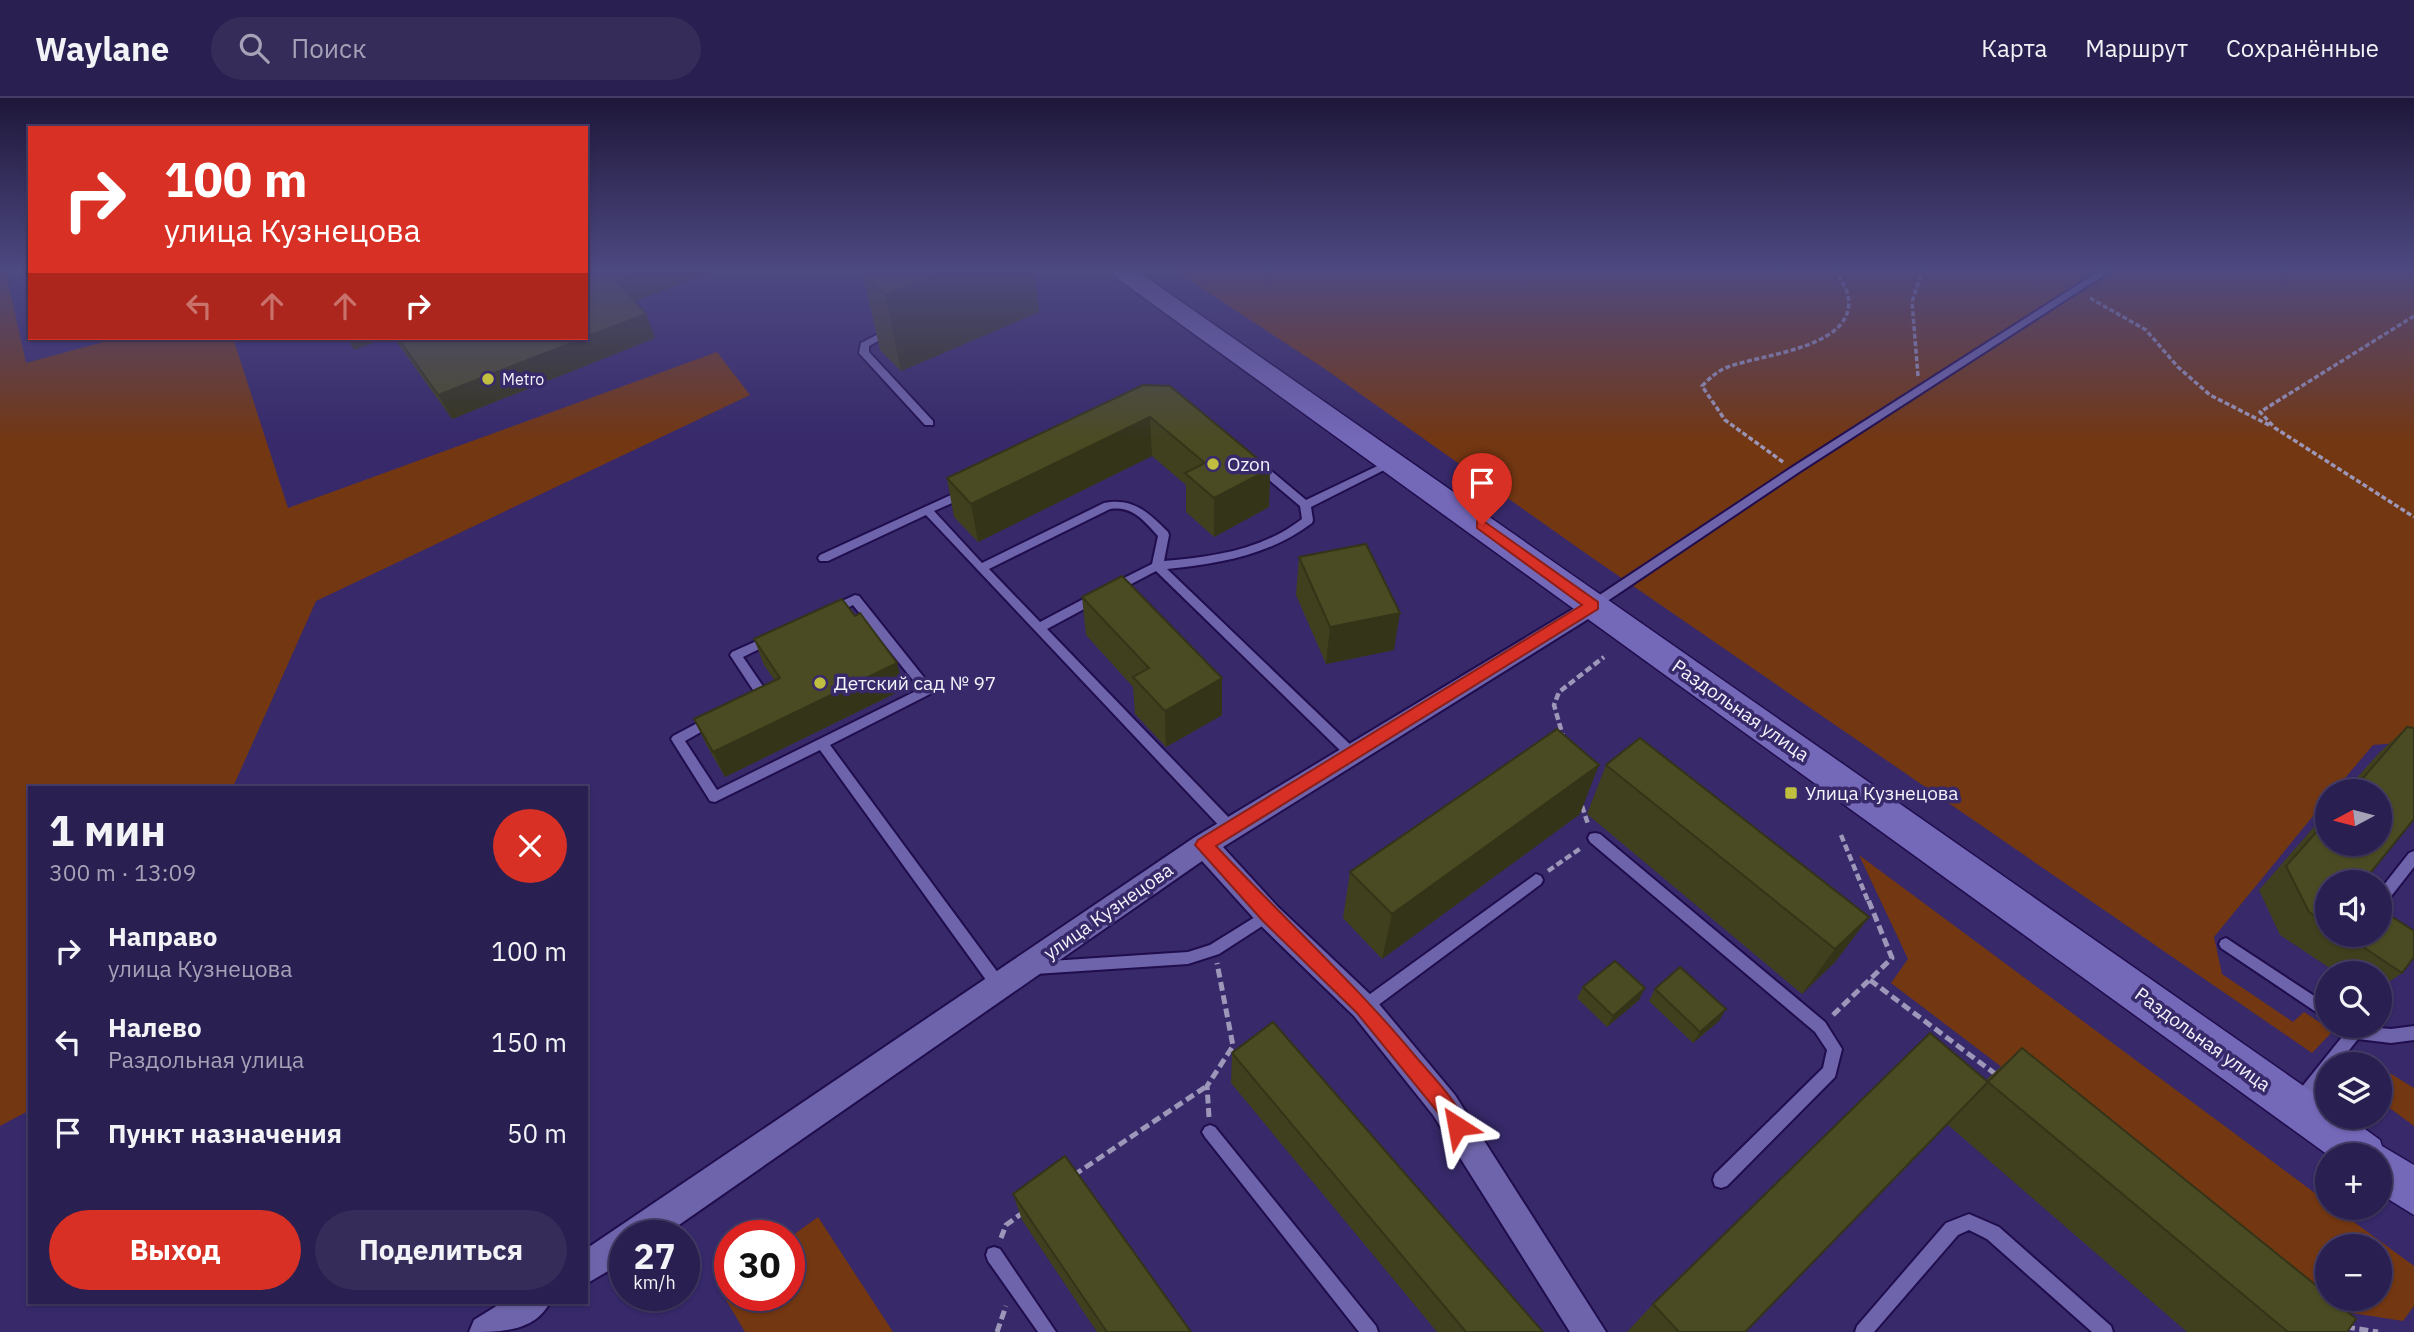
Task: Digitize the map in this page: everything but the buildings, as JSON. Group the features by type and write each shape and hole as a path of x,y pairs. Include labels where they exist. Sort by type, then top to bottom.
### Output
{"main road":[{"name":"Раздольная улица","path":"1198,326 2348,1143"},
{"path":"2392,1176 2414,1192"}],"street":[{"name":"улица Кузнецова","path":"657,1220 834,1096 1025,969 1204,845 1593,605"},
{"path":"1204,845 1268,915 1364,1007 1444,1105 1589,1332"},
{"path":"588,1267 609,1253"},
{"path":"486,1332 530,1304"}],"lane":[{"path":"902,326 869,340 864,345 864,353 929,423"},
{"path":"1593,605 1795,470 2022,326"},
{"path":"1039,628 1157,566 1198,563 1293,534 1308,520 1305,505 1252,461"},
{"path":"1305,505 1393,462"},
{"path":"824,558 977,486"},
{"path":"981,568 1108,506 1122,503 1138,508 1164,535 1157,566"},
{"path":"928,510 1230,828"},
{"path":"1157,566 1352,754"},
{"path":"726,713 677,739 715,797 929,690 855,599 819,616"},
{"path":"738,707 763,695 736,655 784,633"},
{"path":"822,743 999,986"},
{"path":"1595,838 1820,1027 1835,1049 1830,1072 1721,1180"},
{"path":"2392,885 2414,858"},
{"path":"1364,1007 1536,880"},
{"path":"1025,969 1188,958 1214,950 1268,915"},
{"path":"2226,944 2315,1005"},
{"path":"2392,1036 2414,1033"},
{"path":"2296,1105 2315,1081"},
{"path":"1210,1132 1370,1332"},
{"path":"1863,1332 1952,1229 1969,1222 1993,1233 2105,1332"},
{"path":"994,1255 1048,1332"}],"path":[{"path":"1795,470 1743,436 1708,402 1702,386 1731,365 1770,359 1834,334 1839,326"},
{"path":"1914,326 1919,391"},
{"path":"2139,326 2178,367 2210,395 2275,428 2414,517"},
{"path":"2275,428 2260,412 2399,326"},
{"path":"1565,745 1554,705 1559,692 1604,657"},
{"path":"1536,880 1595,838 1584,817 1579,796"},
{"path":"1820,1027 1892,958 1841,835"},
{"path":"1068,1180 1207,1086 1233,1046 1214,950"},
{"path":"1870,980 2003,1079"},
{"path":"1207,1086 1210,1132"},
{"path":"994,1255 1006,1225 1037,1203"},
{"path":"2333,1325 2378,1332"}],"shaded area":[{"path":"0,326 18,326 26,363 111,340 234,340 288,508 717,352 750,395 316,601 233,786 28,786 28,1111 0,1126"},
{"path":"1259,326 2414,326 2414,748 2397,743 2373,745 2344,779 2315,779 2315,814 2214,937 2222,974 2293,1022 2304,1012 2315,1019 2315,1038 2326,1038 2312,1053 1591,557 1325,369"},
{"path":"1859,855 2315,1193 2315,1220 2351,1220 2370,1234 2315,1234 2315,1305 1891,983 1908,959"},
{"path":"2392,1074 2414,1088 2414,1126 2392,1110"},
{"path":"818,1217 893,1332 745,1332 732,1311 805,1311 805,1226"},
{"path":"2392,1250 2414,1266 2414,1306 2403,1321 2338,1311 2392,1311"}],"place":[{"name":"Metro","path":"488,379"},
{"name":"Ozon","path":"1213,464"},
{"name":"Детский сад № 97","path":"820,683"},
{"name":"Улица Кузнецова","path":"1791,793"}],"route":[{"path":"1457,1126 1444,1105 1364,1007 1268,915 1204,845 1593,605 1482,525"}]}
